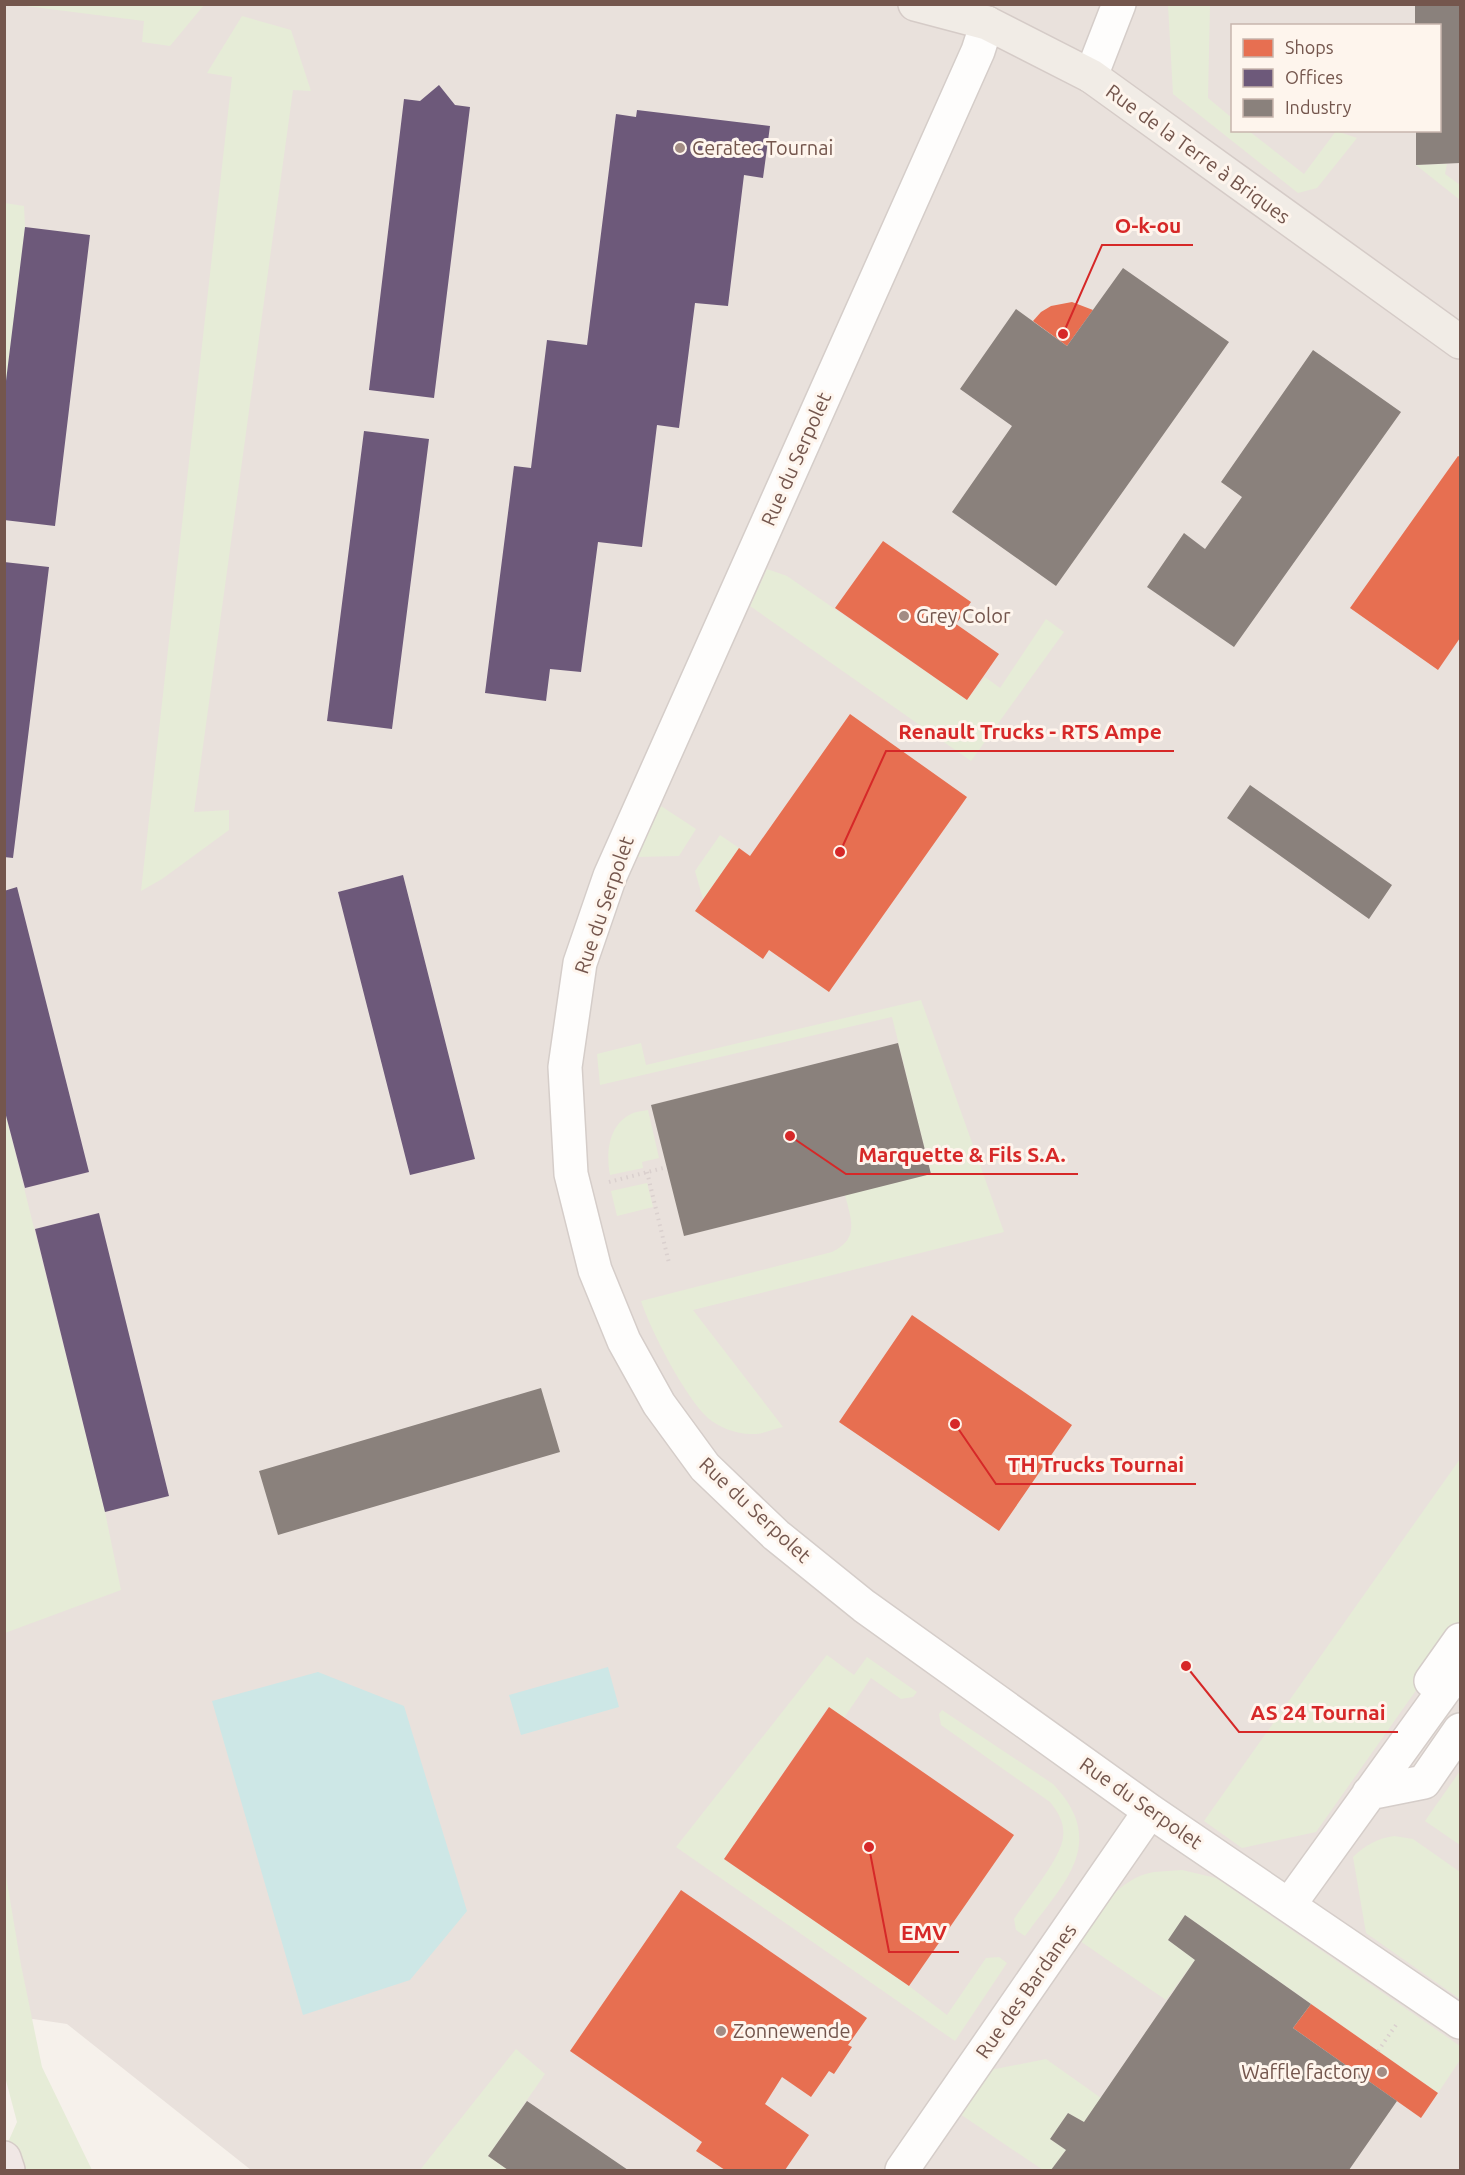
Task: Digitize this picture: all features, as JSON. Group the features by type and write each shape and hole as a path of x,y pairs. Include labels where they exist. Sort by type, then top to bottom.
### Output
{"highway":[{"path":"4,2158 8,2170"}],"main road":[{"name":"Rue de la Terre à Briques","path":"915,4 987,23 1091,76 1461,342"}],"street":[{"path":"1091,76 1119,4"},
{"name":"Rue du Serpolet","path":"987,23 973,62 610,876 580,963 565,1067 571,1174 595,1270 624,1341 659,1404 705,1467 776,1535 864,1606 1150,1811 1461,2022"},
{"path":"1369,1792 1372,1764 1461,1640"},
{"path":"1290,1905 1369,1792 1461,1668"},
{"path":"1369,1792 1412,1767 1461,1698"},
{"path":"1369,1792 1424,1782 1461,1730"},
{"path":"1369,1792 1428,1803 1461,1757"},
{"name":"Rue des Bardanes","path":"902,2170 1150,1811"}],"path":[{"path":"575,1190 667,1167"},
{"path":"647,1173 669,1263"}],"shaded area":[{"path":"5,5 1460,5 1460,2170 251,2170 67,2024 33,2019 5,2027"}],"green space":[{"path":"18,5 204,5 170,46 142,42 144,21"},
{"path":"1168,5 1210,5 1208,98 1231,117 1231,132 1250,132 1304,174 1335,132 1357,138 1317,188 1298,193 1173,94"},
{"path":"242,16 291,30 311,91 293,90 194,812 229,810 229,830 162,879 141,891 232,77 207,73"},
{"path":"1447,164 1445,174 1460,185 1460,200 1416,165"},
{"path":"5,203 24,206 25,227 5,397"},
{"path":"767,569 787,576 967,700 985,677 1000,688 1046,619 1064,632 971,761 750,606"},
{"path":"661,806 696,829 679,856 637,857"},
{"path":"720,835 739,848 703,899 695,871"},
{"path":"921,1000 1004,1232 693,1310 783,1427 755,1434 739,1433 722,1427 708,1418 679,1380 652,1329 641,1301 832,1252 841,1247 850,1235 851,1220 845,1195 931,1174 892,1017 600,1085 597,1054 641,1043 646,1065"},
{"path":"4,1108 105,1512 121,1590 5,1633"},
{"path":"648,1110 659,1158 642,1162 643,1168 610,1175 608,1158 610,1142 617,1126 629,1115"},
{"path":"647,1183 653,1207 617,1216 611,1191"},
{"path":"1460,1459 1460,1628 1316,1832 1242,1848 1204,1821"},
{"path":"827,1655 854,1675 867,1657 917,1692 913,1697 901,1699 871,1678 844,1718 828,1707 724,1859 909,1986 947,2015 986,1958 999,1957 1007,1963 955,2041 676,1847"},
{"path":"942,1710 1053,1784 1070,1806 1078,1826 1079,1845 1074,1863 1053,1899 1025,1936 1016,1930 1014,1919 1057,1856 1063,1837 1062,1822 1050,1802 941,1725 939,1714"},
{"path":"1460,1771 1460,1845 1425,1821"},
{"path":"1394,1836 1413,1839 1460,1872 1460,1999 1366,1933 1353,1857 1372,1843"},
{"path":"4,1864 21,1965 42,2067 92,2170 5,2170 5,2149 17,2122 4,2073"},
{"path":"1182,1870 1216,1878 1460,2046 1460,2060 1438,2093 1185,1915 1168,1940 1195,1960 1166,2000 1080,1941 1110,1898 1130,1881 1154,1872"},
{"path":"516,2049 545,2074 488,2156 508,2170 420,2170"},
{"path":"1046,2059 1101,2098 1084,2122 1068,2113 1050,2139 1066,2150 1051,2170 1043,2170 960,2114 990,2070"}],"water":[{"path":"608,1667 619,1707 521,1735 509,1695"},
{"path":"318,1672 404,1706 467,1911 410,1980 303,2015 212,1701"}],"building: Shops":[{"path":"1072,302 1093,310 1067,346 1033,321 1051,306"},
{"path":"1458,456 1460,457 1460,638 1438,670 1350,608"},
{"name":"Grey Color","path":"883,541 971,602 956,624 999,654 967,700 835,608"},
{"path":"850,714 967,797 829,992 769,950 763,959 695,911 739,848 750,856"},
{"path":"912,1315 1072,1425 999,1531 839,1422"},
{"path":"829,1707 1014,1835 909,1986 724,1859"},
{"name":"Zonnewende","path":"681,1890 867,2018 848,2045 852,2047 834,2074 829,2071 811,2097 782,2077 765,2104 809,2135 785,2170 725,2170 696,2151 702,2142 570,2051"},
{"name":"Waffle factory","path":"1311,2004 1438,2093 1421,2118 1293,2028"}],"building: Offices":[{"path":"439,85 455,105 470,107 434,398 369,390 404,99 420,101"},
{"path":"637,110 770,126 763,178 744,175 728,306 695,303 679,428 657,425 642,547 598,542 581,672 550,669 546,701 485,693 514,466 531,468 547,340 587,345 616,114 636,117"},
{"path":"25,227 90,235 55,526 4,520 4,397"},
{"path":"364,431 429,439 392,729 327,721"},
{"path":"4,562 49,567 13,858 4,857"},
{"path":"403,875 475,1159 410,1175 338,892"},
{"path":"17,887 89,1172 25,1188 4,1108 4,891"},
{"path":"99,1213 169,1496 105,1512 35,1229"}],"building: Industry":[{"path":"1415,4 1460,4 1460,163 1416,165 1416,132 1441,132 1441,24 1415,24"},
{"path":"1123,268 1229,342 1056,586 952,512 1012,426 960,389 1016,309 1067,346"},
{"path":"1313,350 1401,412 1234,647 1147,587 1184,533 1205,549 1242,497 1221,482"},
{"path":"1250,785 1392,885 1369,919 1227,818"},
{"path":"898,1043 931,1174 684,1236 651,1105"},
{"path":"541,1388 560,1452 278,1535 259,1471"},
{"path":"1185,1915 1311,2004 1293,2028 1397,2101 1349,2170 1051,2170 1066,2150 1050,2139 1068,2113 1084,2122 1195,1960 1168,1940"},
{"path":"527,2101 628,2170 508,2170 488,2156"}],"place":[{"name":"Ceratec Tournai","path":"680,148"},
{"name":"O-k-ou","path":"1063,334"},
{"name":"Grey Color","path":"904,616"},
{"name":"Renault Trucks - RTS Ampe","path":"840,852"},
{"name":"Marquette & Fils S.A.","path":"790,1136"},
{"name":"TH Trucks Tournai","path":"955,1424"},
{"name":"AS 24 Tournai","path":"1186,1666"},
{"name":"EMV","path":"869,1847"},
{"name":"Zonnewende","path":"721,2031"},
{"name":"Waffle factory","path":"1382,2072"}]}
